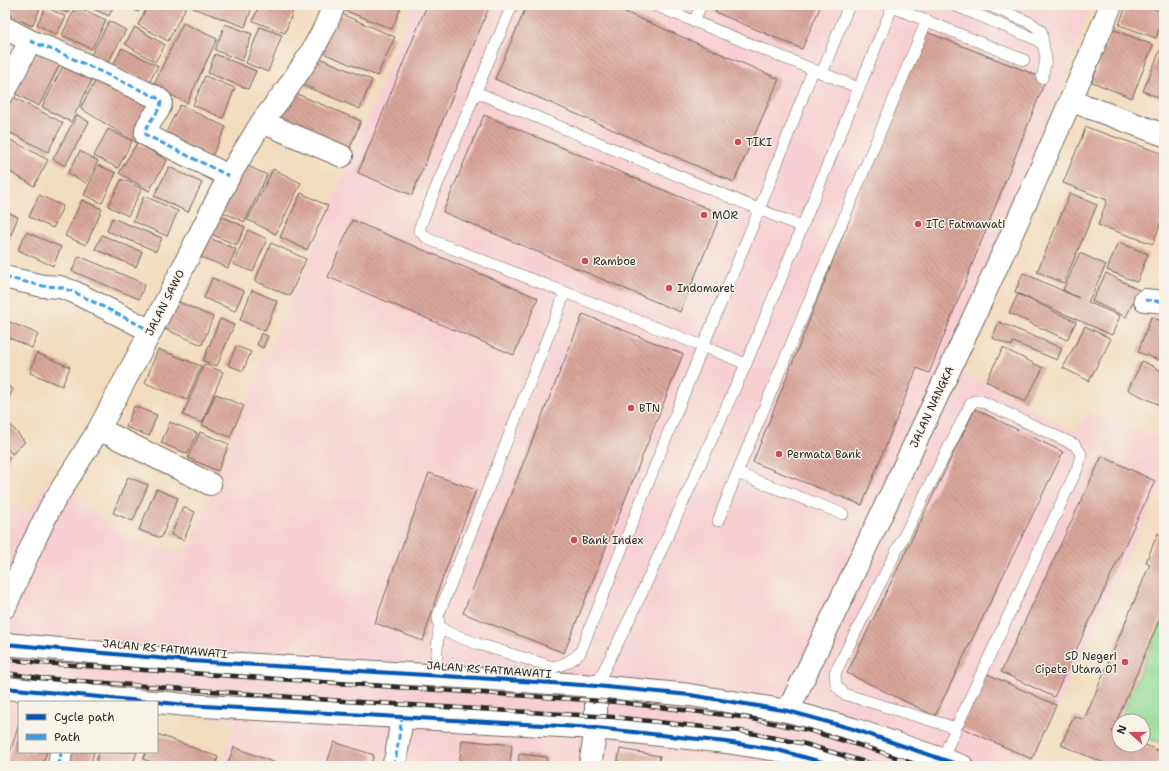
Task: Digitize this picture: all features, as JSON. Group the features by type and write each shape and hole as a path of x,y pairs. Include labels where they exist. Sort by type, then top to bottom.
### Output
{"street":[{"name":"JALAN SAWO","path":"5,607 51,506 99,429 151,331 229,176 262,122 310,55 325,27 334,5"},
{"name":"JALAN NANGKA","path":"788,711 941,389 1072,101 1111,5"},
{"path":"5,28 30,41 58,52 156,97 161,101 161,106 146,130 146,135 229,176"},
{"path":"5,92 30,41"},
{"path":"1072,101 1164,135"},
{"path":"262,122 342,156"},
{"path":"5,277 43,286 60,287 74,292 151,331"},
{"path":"99,429 210,484"},
{"name":"JALAN RS FATMAWATI","path":"5,644 190,661 435,675 596,686 690,695 788,711 854,729 962,766"},
{"path":"590,766 596,728 596,686"},
{"path":"5,688 69,698 131,701"},
{"path":"158,702 194,706 596,728 726,742 778,750 832,765"},
{"path":"393,766 396,757 402,717"},
{"path":"59,766 61,753"}],"lane":[{"path":"512,5 419,230 428,239 746,364"},
{"path":"654,5 859,88"},
{"path":"694,22 701,5"},
{"path":"439,626 447,632 478,644 553,667 560,666 568,662 580,653 759,210 817,71 849,5"},
{"path":"954,5 1035,39 1044,45"},
{"path":"988,5 1031,23 1041,31 1046,59 1042,78"},
{"path":"596,686 633,612 746,364 892,6 1024,60"},
{"path":"718,521 927,20"},
{"path":"476,92 802,228"},
{"path":"435,675 439,626 438,616 565,293"},
{"path":"942,759 1078,467 1081,454 1075,445 981,401 974,401 970,405 835,673 836,685 844,694 956,728"},
{"path":"737,473 843,514"}],"shaded area":[{"path":"414,5 1091,5 958,369 1075,432 1089,413 1164,439 1164,479 1032,761 1043,766 219,766 236,720 158,709 158,701 18,701 18,753 141,753 136,766 5,766 5,501 27,514 48,479 139,544 188,553 244,408 302,276"}],"green space":[{"path":"1164,615 1164,745 1151,739 1151,713 1122,713"}],"building":[{"path":"5,5 42,5 32,26 5,13"},
{"path":"51,5 72,5 68,13"},
{"path":"85,5 114,5 109,16"},
{"path":"126,5 142,5 138,12"},
{"path":"148,5 183,5 186,7 168,41 138,25"},
{"path":"194,5 253,5 245,27 193,8"},
{"path":"259,5 295,5 285,33 253,21"},
{"path":"346,5 402,5 392,29 344,10"},
{"path":"427,5 490,5 412,195 358,173"},
{"path":"527,5 609,5 779,79 734,182 495,79"},
{"path":"717,5 821,5 802,49 715,12"},
{"path":"1126,5 1143,5 1164,13 1156,38 1119,25"},
{"path":"1151,5 1164,5 1164,10"},
{"path":"76,6 106,20 92,49 62,35"},
{"path":"46,7 66,17 56,35 37,24"},
{"path":"339,13 395,37 377,76 321,52"},
{"path":"109,21 126,30 105,68 89,59"},
{"path":"183,23 217,39 187,103 153,86"},
{"path":"225,24 252,34 242,61 215,50"},
{"path":"135,27 165,45 155,62 125,44"},
{"path":"260,27 282,35 268,72 246,63"},
{"path":"1112,29 1153,45 1132,98 1092,82"},
{"name":"ITC Fatmawati","path":"924,31 1046,79 929,373 917,368 862,505 753,462"},
{"path":"122,48 158,66 149,83 113,65"},
{"path":"1161,48 1164,49 1164,100 1143,91"},
{"path":"31,49 60,64 39,106 10,91"},
{"path":"215,54 256,71 248,89 208,73"},
{"path":"312,55 372,80 360,109 300,84"},
{"path":"65,62 94,76 71,122 42,107"},
{"path":"100,73 156,107 137,143 80,108"},
{"path":"205,76 235,88 223,118 193,105"},
{"path":"290,91 361,121 347,155 276,124"},
{"path":"13,97 63,123 48,152 5,130 5,113"},
{"path":"180,105 226,127 211,158 164,136"},
{"path":"77,115 89,122 65,166 53,159"},
{"path":"484,115 721,214 680,312 443,212"},
{"path":"1086,127 1164,154 1164,213 1153,244 1098,225 1107,200 1063,183"},
{"path":"108,129 132,141 118,168 94,156"},
{"path":"7,138 48,160 34,186 5,169 5,142"},
{"path":"137,143 167,160 149,191 119,173"},
{"path":"80,151 98,161 86,183 68,173"},
{"path":"242,163 267,175 245,222 220,211"},
{"path":"98,165 116,173 102,203 84,195"},
{"path":"169,167 202,183 188,212 154,196"},
{"path":"273,169 301,183 276,234 248,220"},
{"path":"122,179 142,189 128,216 108,206"},
{"path":"301,193 328,206 307,250 280,237"},
{"path":"1070,193 1097,205 1064,283 1037,272"},
{"path":"39,195 63,206 53,228 29,217"},
{"path":"144,196 178,211 167,236 133,221"},
{"path":"82,200 102,209 86,245 65,236"},
{"path":"5,211 18,217 5,250"},
{"path":"214,213 245,227 237,245 206,232"},
{"path":"112,218 162,238 156,251 107,231"},
{"path":"352,220 538,298 514,355 328,277"},
{"path":"248,230 267,239 253,272 233,264"},
{"path":"26,232 61,247 53,266 18,250"},
{"path":"102,235 142,252 136,267 95,249"},
{"path":"202,235 236,249 228,268 194,254"},
{"path":"1118,242 1148,254 1137,282 1107,270"},
{"path":"271,243 306,259 290,296 255,281"},
{"path":"1080,253 1106,265 1088,302 1120,316 1112,335 1015,292 1023,273 1079,298 1063,290"},
{"path":"79,256 145,284 139,299 72,271"},
{"path":"1106,273 1139,290 1126,317 1092,301"},
{"path":"212,278 244,291 235,311 204,298"},
{"path":"252,290 277,301 265,331 240,320"},
{"path":"1018,294 1076,322 1067,340 1009,313"},
{"path":"172,299 213,317 202,345 160,327"},
{"path":"583,314 683,354 564,653 463,613"},
{"path":"1151,317 1164,322 1164,362 1138,352"},
{"path":"220,319 234,325 217,366 203,361"},
{"path":"5,320 38,334 32,348 5,336"},
{"path":"999,322 1062,348 1057,360 1013,342 1012,346 992,338"},
{"path":"1085,326 1111,339 1089,381 1063,368"},
{"path":"261,333 268,336 263,348 257,345"},
{"path":"236,346 251,352 243,371 228,365"},
{"path":"1003,348 1043,368 1025,402 986,381"},
{"path":"158,349 201,366 187,400 145,383"},
{"path":"37,353 70,367 62,386 30,373"},
{"path":"1142,361 1164,372 1164,407 1128,390"},
{"path":"204,364 223,372 202,423 183,415"},
{"path":"5,385 13,389 5,407"},
{"path":"216,394 244,406 230,437 202,425"},
{"path":"134,406 157,415 149,436 126,427"},
{"path":"975,409 1063,452 935,716 847,673"},
{"path":"8,422 25,442 12,454 5,446 5,425"},
{"path":"170,422 197,433 188,454 161,443"},
{"path":"200,432 229,444 218,471 188,458"},
{"path":"5,455 10,457 5,468"},
{"path":"1102,456 1155,481 1054,697 1001,672"},
{"path":"429,473 476,490 439,588 423,641 375,623"},
{"path":"128,477 148,485 133,521 113,513"},
{"path":"156,489 178,498 161,538 139,530"},
{"path":"183,507 195,512 184,540 171,535"},
{"name":"SD Negeri Cipete Utara 01","path":"1158,533 1164,536 1164,609 1120,713 1111,713 1111,753 1151,753 1151,747 1164,753 1164,766 1111,766 1061,745 1074,716 1084,720 1150,564 1146,562"},
{"path":"985,673 1056,705 1032,759 960,727"},
{"path":"18,727 18,753 47,753 42,766 21,766 7,762"},
{"path":"158,734 218,757 215,766 162,766 143,759 146,753 158,753"},
{"path":"462,740 512,745 510,766 459,766"},
{"path":"334,742 374,755 370,766 326,766"},
{"path":"234,747 283,766 227,766"},
{"path":"620,749 660,756 658,766 617,766"},
{"path":"69,753 94,753 90,766 65,766"},
{"path":"99,753 137,753 132,766 95,766"},
{"path":"519,754 547,757 546,766 518,766"}],"railway":[{"path":"5,659 42,663 616,702 742,717 808,730 875,750 920,766"},
{"path":"5,673 40,678 344,701 613,717 740,731 805,744 878,766"}],"marked path":[{"path":"30,41 58,52 156,97 161,101 160,106 146,130 146,135 229,176"},
{"path":"5,277 43,286 60,287 74,292 151,331"},
{"path":"1145,300 1164,302"},
{"path":"393,766 396,757 402,717"},
{"path":"59,766 61,753"}],"cycle path":[{"path":"5,644 190,661 596,686 690,695 788,711 853,729 962,766"},
{"path":"5,688 142,701"},
{"path":"158,702 186,705 596,728 726,742 778,750 836,766"}],"place":[{"name":"TIKI","path":"738,142"},
{"name":"MOR","path":"704,215"},
{"name":"ITC Fatmawati","path":"918,224"},
{"name":"Ramboe","path":"585,261"},
{"name":"Indomaret","path":"669,288"},
{"name":"BTN","path":"631,408"},
{"name":"Permata Bank","path":"779,454"},
{"name":"Bank Index","path":"574,540"},
{"name":"SD Negeri Cipete Utara 01","path":"1125,662"}]}
